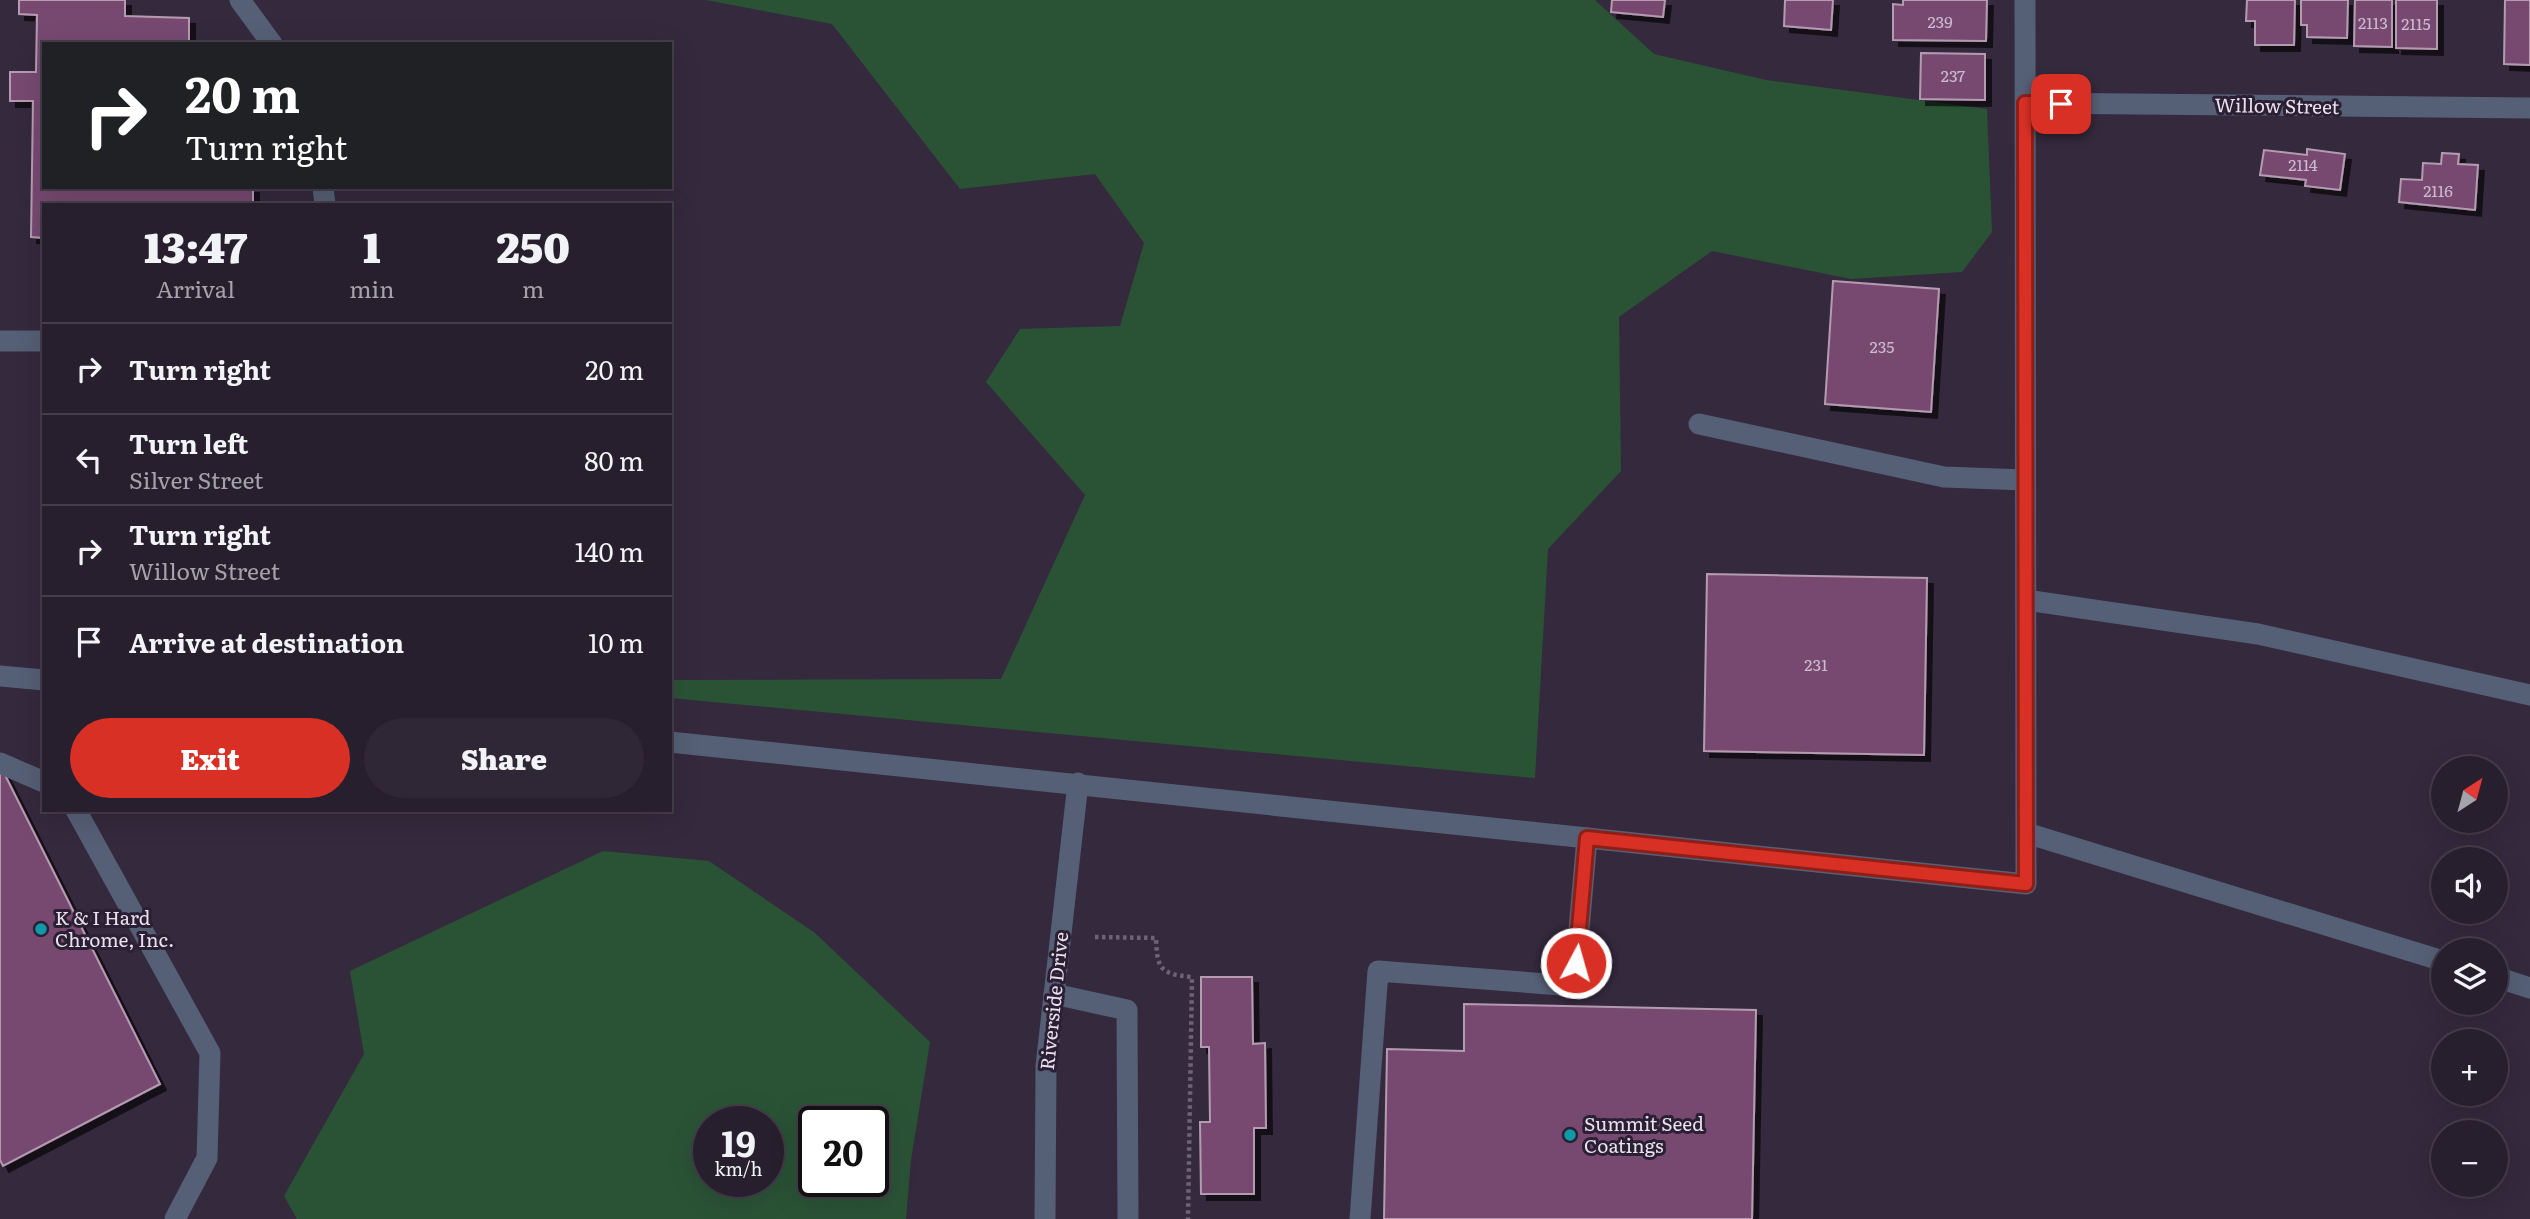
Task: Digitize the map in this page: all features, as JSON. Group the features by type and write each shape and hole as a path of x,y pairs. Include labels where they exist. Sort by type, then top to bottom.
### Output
{"street":[{"path":"240,0 271,42"},
{"path":"672,742 2026,884 2025,0"},
{"name":"Willow Street","path":"2025,103 2530,108"},
{"path":"0,341 42,341"},
{"path":"1699,424 1944,477 2025,480"},
{"path":"2026,600 2258,634 2530,695"},
{"path":"0,676 42,680"},
{"path":"0,763 42,781"},
{"name":"Riverside Drive","path":"1045,1219 1046,1066 1078,783"},
{"path":"77,812 210,1054 207,1158 175,1219"},
{"path":"2026,834 2431,957"},
{"path":"1360,1219 1378,971 1574,986 1587,838"},
{"path":"2508,981 2530,988"},
{"path":"1054,995 1127,1010 1128,1219"}],"path":[{"path":"1095,937 1156,938 1157,959 1161,968 1167,973 1192,977 1188,1219"}],"green space":[{"path":"706,0 1595,0 1654,54 1766,80 1987,109 1992,232 1962,272 1851,279 1712,251 1619,317 1621,471 1548,549 1535,778 672,698 672,680 1001,679 1085,495 986,382 1020,329 1120,326 1144,243 1095,174 960,189 832,24"},
{"path":"603,851 709,861 815,933 930,1042 911,1160 906,1219 297,1219 284,1196 364,1054 350,971"}],"building":[{"path":"19,0 125,0 125,16 189,18 189,42 42,42 42,189 253,189 253,203 42,203 42,238 31,237 33,101 10,101 10,72 36,72 37,15 19,14"},
{"path":"1612,0 1665,0 1663,17 1611,12"},
{"path":"1785,0 1833,0 1831,30 1784,26"},
{"path":"1903,0 1987,0 1986,41 1893,40 1893,4 1903,5"},
{"path":"2247,0 2295,0 2294,45 2255,45 2255,21 2246,21"},
{"path":"2301,0 2348,0 2347,38 2307,37 2307,25 2301,25"},
{"path":"2355,0 2392,0 2392,47 2354,46"},
{"path":"2396,0 2437,0 2437,49 2396,48"},
{"path":"2505,0 2530,0 2530,65 2504,64"},
{"path":"1921,53 1985,54 1985,100 1920,99"},
{"path":"2307,149 2345,154 2340,190 2305,186 2306,180 2260,175 2264,150 2307,155"},
{"path":"2442,153 2459,154 2458,164 2478,165 2475,210 2399,202 2401,179 2422,180 2423,163 2441,164"},
{"path":"1833,281 1939,289 1931,412 1825,404"},
{"path":"1707,574 1927,578 1924,755 1704,751"},
{"name":"K & I Hard Chrome, Inc.","path":"3,771 160,1084 3,1166 0,1160 0,773"},
{"path":"1201,977 1252,977 1253,1044 1265,1043 1266,1128 1254,1128 1254,1194 1201,1194 1200,1122 1210,1122 1209,1047 1201,1047"},
{"name":"Summit Seed Coatings","path":"1464,1004 1756,1010 1752,1219 1384,1219 1387,1049 1464,1051"}],"place":[{"name":"K & I Hard Chrome, Inc.","path":"41,929"},
{"name":"Summit Seed Coatings","path":"1570,1135"}],"route":[{"path":"1576,963 1587,838 2026,884 2025,103 2061,104"}]}
